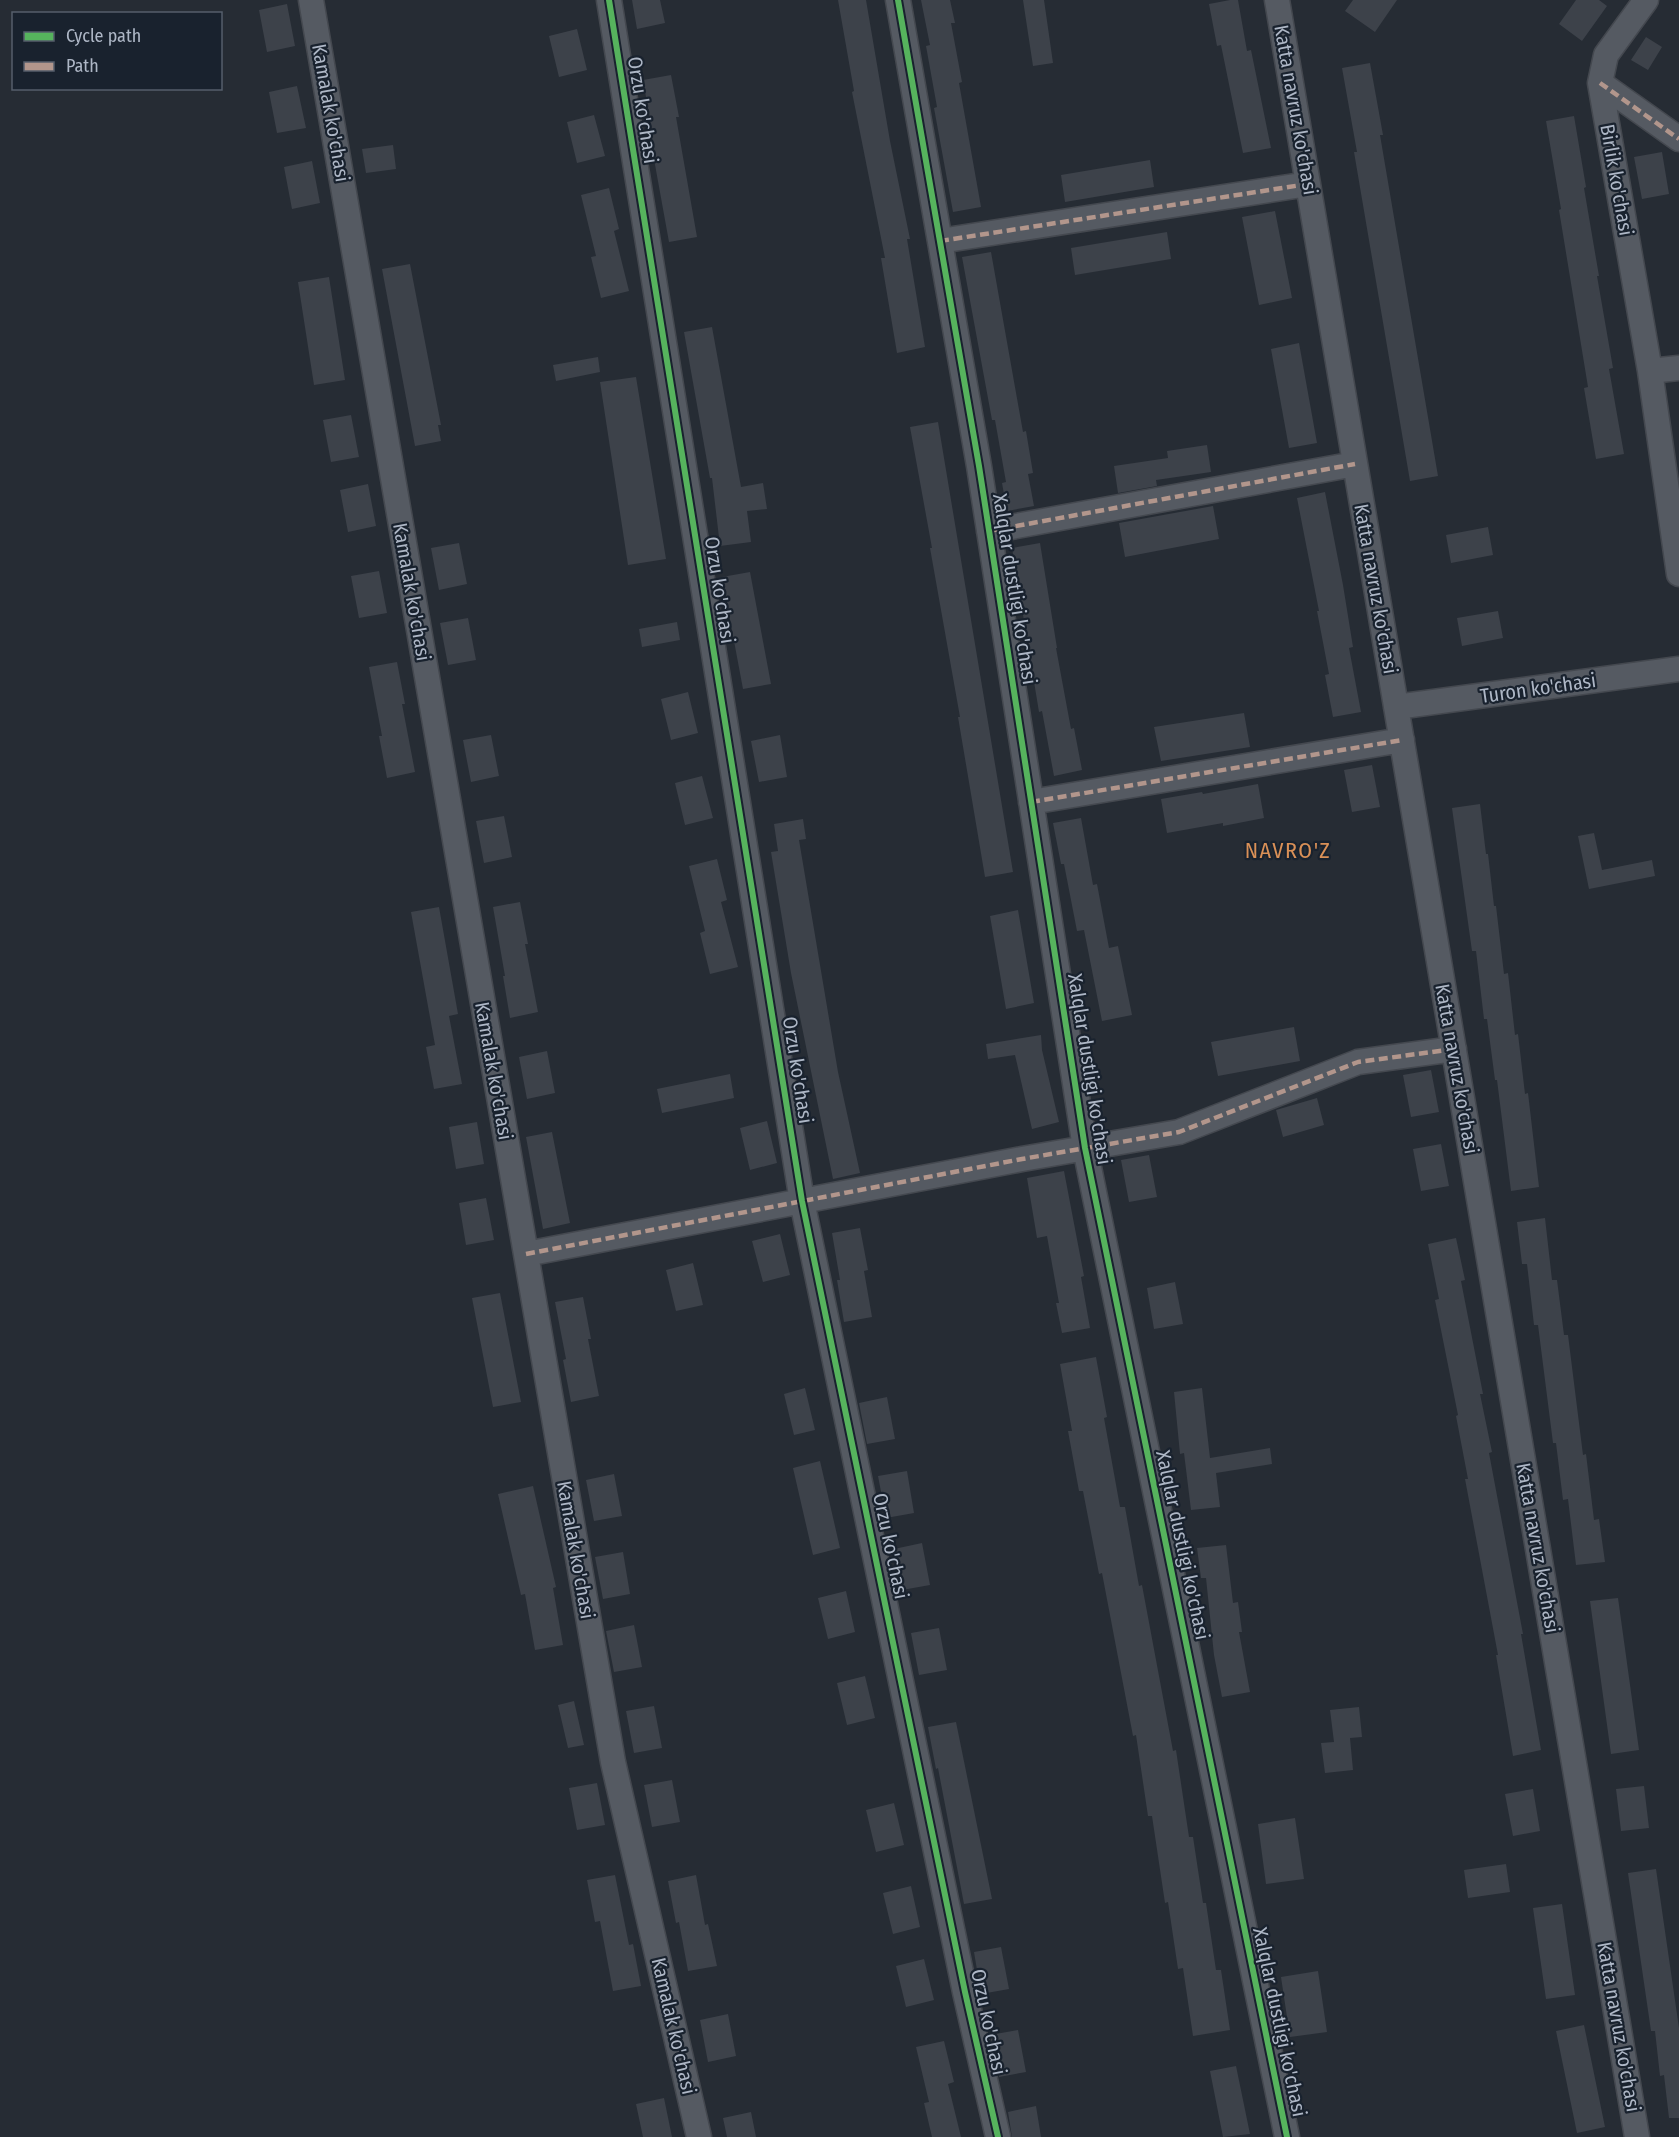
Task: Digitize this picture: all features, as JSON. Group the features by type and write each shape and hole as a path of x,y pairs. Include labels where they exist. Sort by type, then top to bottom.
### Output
{"street":[{"name":"Kamalak ko'chasi","path":"311,0 613,1762 699,2137"},
{"name":"Orzu ko'chasi","path":"609,0 802,1201 965,1992 998,2137"},
{"name":"Xalqlar dustligi ko'chasi","path":"898,0 989,531 1085,1148 1287,2137"},
{"name":"Katta navruz ko'chasi","path":"1277,0 1637,2137"},
{"name":"Birlik ko'chasi","path":"1646,0 1606,55 1600,82 1650,371 1679,574"},
{"path":"1600,82 1679,139"},
{"path":"940,241 1308,184"},
{"path":"1650,371 1679,368"},
{"path":"989,531 1355,464"},
{"name":"Turon ko'chasi","path":"1396,707 1679,669"},
{"path":"1031,802 1402,740"},
{"path":"526,1254 1179,1132 1358,1062 1454,1049"}],"building":[{"path":"632,0 660,0 665,23 637,29"},
{"path":"838,0 866,0 890,141 910,239 907,239 925,347 897,353 881,258 885,258 852,92 854,91"},
{"path":"921,0 950,0 955,23 951,23 962,82 959,83 981,207 953,212 934,108 937,107 926,46 930,45"},
{"path":"1023,0 1044,0 1053,63 1033,66"},
{"path":"1238,0 1247,51 1251,50 1271,148 1243,153 1221,45 1217,46 1209,4"},
{"path":"1353,0 1397,0 1375,32 1345,11"},
{"path":"1576,0 1599,0 1607,6 1582,41 1559,24"},
{"path":"287,4 295,46 267,52 259,10"},
{"path":"577,29 587,70 559,77 549,36"},
{"path":"1646,37 1662,47 1648,70 1631,60"},
{"path":"1370,63 1383,135 1380,135 1438,476 1410,481 1354,152 1357,152 1342,68"},
{"path":"671,75 697,237 669,242 650,137 653,136 643,80"},
{"path":"297,86 306,128 277,133 269,92"},
{"path":"594,115 605,156 577,163 567,122"},
{"path":"1574,116 1613,368 1609,369 1624,454 1596,459 1584,388 1588,387 1546,121"},
{"path":"393,145 396,169 366,173 362,149"},
{"path":"1662,152 1669,194 1642,199 1634,157"},
{"path":"1150,160 1154,187 1065,202 1061,175"},
{"path":"312,161 320,203 292,209 284,167"},
{"path":"609,188 619,229 614,231 629,291 601,298 591,257 596,256 581,195"},
{"path":"1275,211 1292,298 1259,305 1242,217"},
{"path":"1167,232 1171,259 1075,275 1071,248"},
{"path":"991,252 1023,432 1026,431 1033,473 1028,474 1034,506 1007,511 1002,483 1006,482 995,420 992,420 962,257"},
{"path":"410,264 441,425 438,425 441,441 415,446 382,269"},
{"path":"329,277 345,380 314,385 298,282"},
{"path":"712,327 741,487 763,483 767,509 747,511 751,542 720,546 712,478 710,478 684,332"},
{"path":"1299,343 1317,443 1289,448 1271,349"},
{"path":"598,357 600,372 556,381 553,365"},
{"path":"636,377 666,559 628,565 600,382"},
{"path":"351,415 359,457 331,462 323,420"},
{"path":"938,422 1013,872 985,877 930,548 932,548 910,427"},
{"path":"1207,445 1211,472 1156,480 1157,486 1118,493 1114,466 1168,458 1167,451"},
{"path":"368,484 376,526 348,532 340,490"},
{"path":"1325,492 1343,585 1353,647 1349,648 1361,712 1333,717 1325,675 1329,674 1317,611 1319,611 1297,498"},
{"path":"1213,506 1219,539 1125,557 1119,523"},
{"path":"1488,527 1493,555 1451,563 1446,535"},
{"path":"459,543 467,584 439,590 431,548"},
{"path":"1040,543 1056,648 1071,729 1074,728 1082,770 1054,776 1042,711 1039,712 1012,548"},
{"path":"379,571 387,613 359,618 351,576"},
{"path":"750,572 771,684 743,689 722,577"},
{"path":"1498,611 1503,638 1462,646 1457,618"},
{"path":"468,618 476,660 448,665 440,623"},
{"path":"677,622 680,640 642,647 639,629"},
{"path":"397,662 405,704 402,704 415,772 387,778 369,667"},
{"path":"688,692 698,733 671,740 661,699"},
{"path":"1244,713 1250,747 1161,761 1154,727"},
{"path":"491,735 499,776 471,782 463,740"},
{"path":"780,735 787,777 759,782 751,741"},
{"path":"1372,765 1380,807 1352,812 1344,770"},
{"path":"702,776 713,818 685,825 675,783"},
{"path":"1258,784 1264,818 1167,833 1161,799"},
{"path":"1480,804 1504,974 1508,973 1515,1035 1518,1034 1525,1094 1528,1093 1539,1187 1511,1191 1497,1080 1495,1080 1487,1019 1484,1019 1476,951 1472,951 1452,808"},
{"path":"504,816 512,857 484,863 476,821"},
{"path":"1081,818 1093,885 1097,884 1109,948 1118,946 1132,1015 1102,1021 1084,930 1077,931 1064,864 1061,864 1053,823"},
{"path":"803,819 806,839 799,840 838,1072 860,1173 833,1179 791,973 771,852 778,851 774,824"},
{"path":"1594,833 1602,870 1652,860 1655,876 1589,889 1578,836"},
{"path":"717,859 727,900 721,902 738,967 710,974 700,933 705,931 689,866"},
{"path":"520,902 528,944 525,944 538,1012 510,1018 493,907"},
{"path":"439,907 458,1014 449,1016 462,1084 434,1089 426,1047 435,1045 411,912"},
{"path":"1018,910 1034,1003 1006,1009 990,916"},
{"path":"1294,1027 1300,1061 1218,1076 1211,1042"},
{"path":"1041,1035 1042,1050 1059,1122 1032,1129 1015,1055 988,1059 986,1044"},
{"path":"547,1051 555,1093 527,1099 519,1057"},
{"path":"1431,1070 1439,1112 1411,1117 1403,1075"},
{"path":"730,1074 734,1098 662,1113 657,1089"},
{"path":"1317,1098 1324,1125 1283,1137 1276,1110"},
{"path":"767,1121 777,1163 750,1170 740,1128"},
{"path":"477,1122 484,1164 456,1169 449,1127"},
{"path":"552,1132 570,1223 543,1229 526,1137"},
{"path":"1441,1144 1449,1186 1421,1191 1413,1149"},
{"path":"1149,1155 1157,1197 1129,1202 1121,1160"},
{"path":"1064,1171 1084,1276 1081,1277 1090,1328 1062,1333 1047,1236 1037,1238 1027,1178"},
{"path":"486,1198 494,1240 466,1245 459,1203"},
{"path":"1545,1218 1552,1280 1557,1280 1564,1335 1568,1335 1583,1455 1586,1454 1594,1520 1599,1519 1605,1562 1576,1565 1568,1499 1563,1500 1556,1443 1553,1443 1538,1325 1534,1325 1527,1264 1522,1264 1517,1222"},
{"path":"860,1228 868,1270 864,1271 872,1317 844,1322 832,1233"},
{"path":"780,1234 790,1275 763,1282 752,1241"},
{"path":"1456,1238 1465,1280 1461,1281 1483,1394 1480,1394 1492,1452 1489,1453 1523,1634 1521,1634 1541,1750 1513,1756 1496,1655 1498,1655 1465,1479 1468,1479 1456,1416 1458,1415 1435,1300 1439,1299 1428,1244"},
{"path":"693,1263 703,1305 676,1311 666,1270"},
{"path":"1175,1282 1183,1324 1154,1329 1147,1288"},
{"path":"500,1293 521,1402 493,1407 472,1298"},
{"path":"583,1297 599,1396 571,1402 563,1360 566,1359 555,1302"},
{"path":"1096,1357 1120,1507 1125,1507 1139,1586 1142,1585 1173,1751 1176,1750 1189,1837 1193,1837 1203,1903 1206,1903 1216,1970 1221,1970 1230,2030 1193,2036 1183,1968 1178,1969 1168,1902 1165,1903 1152,1816 1148,1816 1136,1735 1133,1736 1102,1573 1099,1574 1083,1491 1079,1491 1068,1431 1072,1431 1060,1364"},
{"path":"805,1388 815,1430 794,1435 784,1394"},
{"path":"1202,1388 1210,1458 1270,1448 1272,1464 1216,1473 1220,1507 1191,1510 1184,1453 1180,1454 1174,1392"},
{"path":"887,1397 895,1439 867,1444 859,1403"},
{"path":"820,1461 840,1548 813,1555 793,1468"},
{"path":"907,1471 914,1513 886,1518 878,1476"},
{"path":"614,1474 622,1516 594,1521 586,1480"},
{"path":"533,1486 556,1587 553,1588 563,1645 535,1650 525,1594 521,1595 498,1494"},
{"path":"922,1543 930,1585 902,1590 894,1549"},
{"path":"1226,1545 1233,1603 1238,1602 1242,1632 1239,1632 1250,1692 1222,1697 1214,1655 1206,1578 1201,1578 1197,1548"},
{"path":"623,1552 630,1594 603,1599 595,1557"},
{"path":"846,1591 855,1632 828,1639 818,1598"},
{"path":"1618,1598 1639,1750 1611,1754 1590,1601"},
{"path":"634,1625 642,1667 614,1672 606,1631"},
{"path":"939,1628 947,1670 919,1675 911,1633"},
{"path":"865,1676 875,1718 847,1725 837,1683"},
{"path":"574,1701 584,1745 568,1748 558,1705"},
{"path":"654,1706 662,1748 634,1753 626,1711"},
{"path":"1359,1707 1362,1737 1350,1738 1353,1770 1325,1773 1321,1743 1334,1742 1330,1710"},
{"path":"956,1722 992,1899 964,1904 928,1727"},
{"path":"672,1780 680,1822 652,1827 644,1785"},
{"path":"597,1783 605,1825 577,1830 569,1788"},
{"path":"1644,1786 1649,1828 1621,1831 1616,1789"},
{"path":"1533,1789 1540,1831 1513,1836 1505,1794"},
{"path":"894,1803 904,1845 876,1852 866,1810"},
{"path":"1295,1818 1304,1879 1266,1884 1258,1824"},
{"path":"1506,1864 1510,1892 1468,1898 1464,1870"},
{"path":"1656,1869 1679,2028 1679,2118 1669,2118 1664,2075 1660,2076 1655,2031 1651,2031 1628,1873"},
{"path":"615,1875 629,1945 633,1944 641,1986 613,1991 600,1921 595,1922 587,1880"},
{"path":"696,1875 705,1925 708,1924 717,1966 688,1971 679,1922 676,1923 668,1881"},
{"path":"911,1886 920,1927 893,1934 883,1893"},
{"path":"1562,1904 1575,1995 1546,1999 1533,1908"},
{"path":"1001,1947 1009,1989 981,1994 974,1952"},
{"path":"924,1959 934,2000 906,2007 896,1966"},
{"path":"1318,1971 1327,2032 1290,2037 1281,1977"},
{"path":"728,2014 736,2056 708,2062 700,2020"},
{"path":"1584,2025 1605,2127 1577,2133 1556,2031"},
{"path":"1018,2030 1026,2072 999,2077 990,2035"},
{"path":"944,2041 954,2082 948,2084 961,2137 932,2137 924,2103 929,2102 916,2047"},
{"path":"1236,2066 1250,2134 1223,2137 1210,2071"},
{"path":"664,2098 672,2137 643,2137 636,2104"},
{"path":"1036,2106 1041,2137 1012,2137 1008,2112"},
{"path":"751,2112 756,2137 727,2137 723,2118"}],"marked path":[{"path":"1600,83 1679,139"},
{"path":"940,241 1308,184"},
{"path":"989,531 1355,464"},
{"path":"1031,802 1402,740"},
{"path":"526,1254 1022,1159 1179,1132 1358,1062 1454,1049"}],"cycle path":[{"path":"609,0 802,1201 965,1992 998,2137"},
{"path":"898,0 979,466 1085,1148 1287,2137"}],"district":[{"name":"NAVRO'Z","path":"1288,850"}]}
